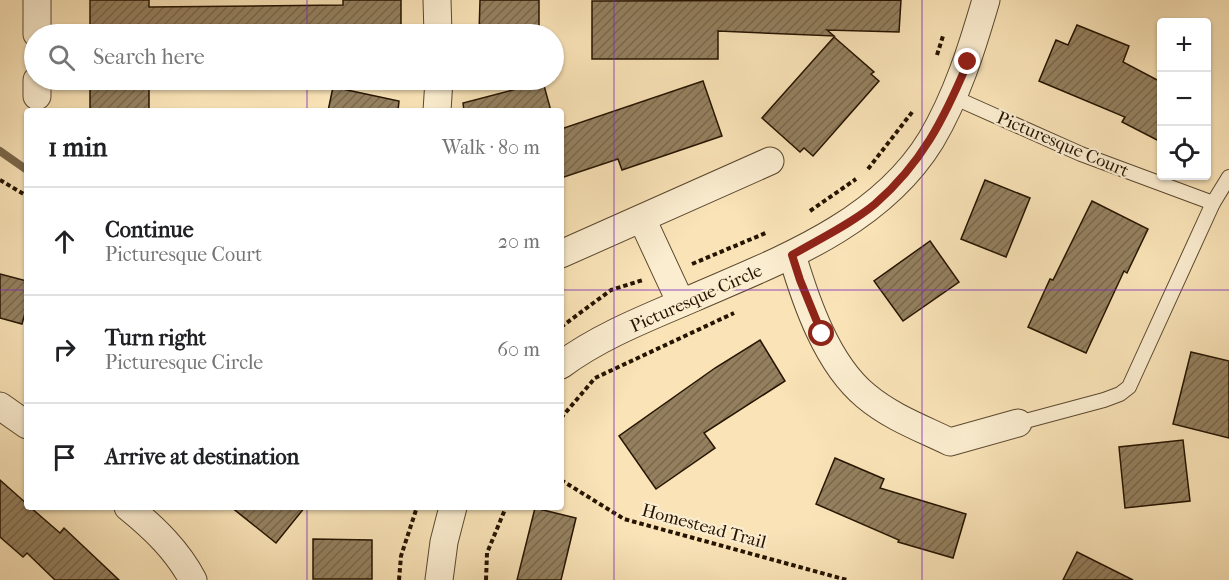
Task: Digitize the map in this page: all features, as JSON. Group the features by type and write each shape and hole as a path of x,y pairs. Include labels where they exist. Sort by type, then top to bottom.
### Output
{"street":[{"path":"37,0 37,24"},
{"path":"437,0 438,24"},
{"name":"Picturesque Circle","path":"564,363 576,354 642,321 792,255 873,205 903,176 930,141 968,62 986,0"},
{"path":"437,108 438,90"},
{"path":"564,253 770,161"},
{"path":"642,219 681,303"},
{"path":"792,255 822,334 839,366 865,395 892,414 950,442 1018,423"},
{"path":"0,406 24,423"},
{"path":"132,510 171,546 193,580"},
{"path":"439,580 444,543 452,510"}],"lane":[{"name":"Picturesque Court","path":"953,97 1081,154 1213,203"},
{"path":"1018,423 1104,400 1130,387 1213,203 1229,177"}],"path":[{"path":"936,56 944,33"},
{"path":"805,214 865,173 914,110"},
{"path":"0,180 24,194"},
{"path":"564,325 611,290 702,260 775,229"},
{"name":"Homestead Trail","path":"564,482 624,519 848,580"},
{"path":"399,580 401,556 416,510"},
{"path":"486,580 487,553 505,510"}],"building":[{"path":"90,0 149,0 149,7 343,5 343,0 401,0 401,24 90,24"},
{"path":"480,0 539,0 539,24 479,24"},
{"path":"901,0 899,32 827,30 834,36 718,31 718,59 592,59 592,1"},
{"path":"1077,25 1129,46 1123,62 1157,80 1157,140 1122,122 1125,117 1039,81 1056,40 1068,45"},
{"path":"834,37 874,72 871,74 879,81 813,156 804,148 800,152 762,118"},
{"path":"703,81 722,136 622,170 618,159 564,177 564,128"},
{"path":"90,90 149,90 149,108 90,108"},
{"path":"332,90 347,90 399,101 398,108 329,108"},
{"path":"513,90 545,90 550,108 464,108 463,103"},
{"path":"985,180 1030,198 1006,257 961,239"},
{"path":"1092,201 1148,229 1127,273 1124,271 1086,353 1028,327 1050,279 1053,280"},
{"path":"930,241 959,282 903,321 874,281"},
{"path":"0,274 24,280 22,324 0,318"},
{"path":"760,340 785,381 704,433 715,448 656,489 619,436 715,368"},
{"path":"1191,352 1229,361 1229,438 1173,424"},
{"path":"1183,440 1190,501 1125,508 1119,447"},
{"path":"835,458 884,479 880,488 966,514 953,558 898,542 899,540 816,504"},
{"path":"0,480 24,501 24,510 33,510 60,533 64,528 119,580 55,580 27,553 23,557 0,537"},
{"path":"235,510 303,510 276,543"},
{"path":"534,510 576,518 561,580 517,580"},
{"path":"313,539 372,540 372,579 313,579"},
{"path":"1077,552 1133,580 1063,580"}],"waterway":[{"path":"0,151 24,168"}],"route":[{"path":"822,334 792,255 873,205 903,176 930,141 968,62"}]}
